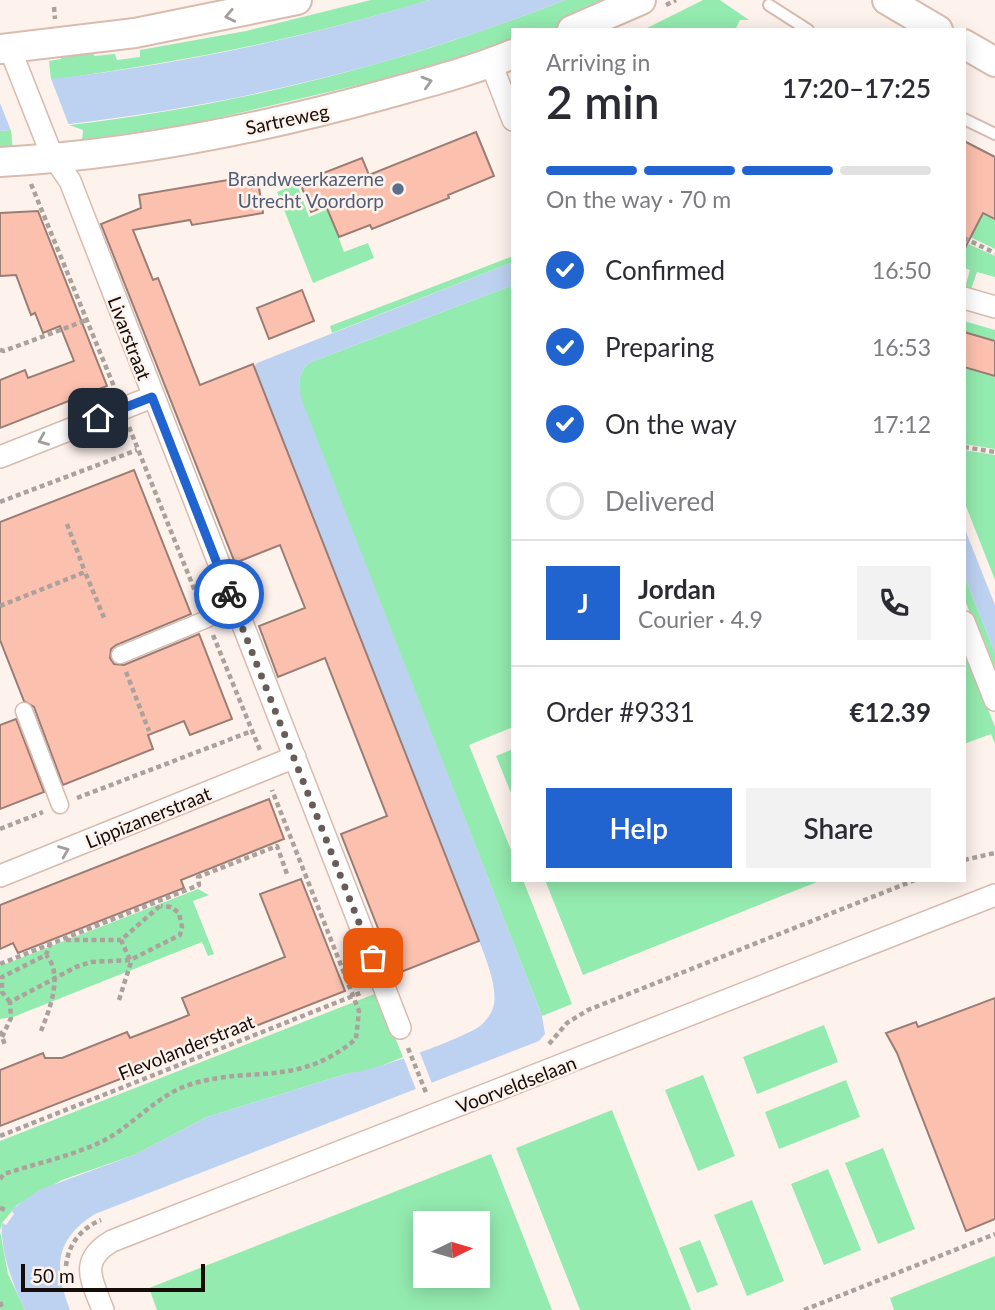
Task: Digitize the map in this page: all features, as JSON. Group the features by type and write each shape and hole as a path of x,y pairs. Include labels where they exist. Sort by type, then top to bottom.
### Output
{"street":[{"path":"50,149 8,53 135,33 297,0"},
{"path":"577,28 641,0"},
{"path":"887,0 916,7 936,28"},
{"path":"966,45 995,61"},
{"path":"502,59 511,109"},
{"name":"Sartreweg","path":"0,162 50,149 163,145 321,113 502,59"},
{"name":"Livarstraat","path":"50,149 70,181 286,761 400,1028"},
{"path":"966,299 995,307"},
{"path":"0,457 152,397"},
{"path":"120,655 206,620"},
{"path":"966,627 995,700"},
{"path":"24,711 60,805"},
{"name":"Lippizanerstraat","path":"0,876 286,761"},
{"name":"Voorveldselaan","path":"103,1310 91,1279 90,1264 99,1249 112,1241 995,895"}],"lane":[{"path":"769,5 805,28"},
{"path":"966,120 995,134"}],"path":[{"path":"0,1179 4,1174 74,1153 106,1139 173,1091 196,1083 273,1076 332,1057 356,1039 359,1011 271,791 283,780 286,761 271,751 261,751 252,731 40,204"},
{"path":"966,239 995,253"},
{"path":"0,350 4,351 87,320"},
{"path":"966,447 995,452"},
{"path":"0,502 137,450"},
{"path":"67,524 105,620"},
{"path":"0,606 85,572"},
{"path":"126,671 149,732"},
{"path":"0,830 252,731"},
{"path":"0,964 161,903 199,885 198,877 277,846 288,874"},
{"path":"966,860 995,853"},
{"path":"547,1046 567,1023 588,1010 910,882"},
{"path":"60,940 121,940 161,903"},
{"path":"10,1002 54,977 91,962 130,960 180,935 183,927 179,913 161,903"},
{"path":"119,1000 130,960 121,940"},
{"path":"41,1031 51,1006 54,977 46,956 50,944"},
{"path":"5,1045 1,1034 11,1018 10,1002 2,992 2,977 46,956"},
{"name":"Flevolanderstraat","path":"0,1136 383,984"},
{"path":"400,1028 428,1098"},
{"path":"804,1310 995,1234"},
{"path":"0,1303 3,1310"}],"green space":[{"path":"371,0 429,0 242,48 51,80 49,61 61,59 61,50 93,48 94,56 115,54 117,60 140,57 140,50 246,31"},
{"path":"565,0 626,0 562,28 511,28 511,48 392,87 388,78 192,124 82,140 83,130 69,125 196,106 322,79 505,23"},
{"path":"703,0 720,0 749,20 740,20 736,28 647,28"},
{"path":"11,130 13,151 0,155 0,131"},
{"path":"297,184 309,217 328,209 344,252 368,243 374,258 313,283 277,192"},
{"path":"983,213 995,219 995,249 966,235"},
{"path":"966,243 995,256 995,277 977,272 970,292 966,291 966,284 970,270 966,269"},
{"path":"511,257 511,263 332,333 330,326"},
{"path":"511,286 511,728 469,745 511,850 511,882 524,882 572,1004 542,1016 300,398 301,374 311,362"},
{"path":"966,322 995,330 995,449 966,444"},
{"path":"966,450 995,455 995,580 966,506"},
{"path":"966,580 995,653 995,676 966,603"},
{"path":"966,653 995,727 995,744 991,734 966,743"},
{"path":"511,750 511,793 496,756"},
{"path":"546,882 817,882 583,975"},
{"path":"198,889 209,895 193,901 214,954 208,956 202,942 13,1017 0,1019 0,966"},
{"path":"377,993 403,1057 366,1072 349,1073 207,1117 134,1155 62,1180 17,1205 2,1223 0,1231 0,1141"},
{"path":"824,1025 838,1062 757,1094 743,1057"},
{"path":"703,1075 735,1156 698,1171 665,1090"},
{"path":"846,1080 860,1117 779,1149 765,1112"},
{"path":"612,1110 691,1310 580,1310 516,1148"},
{"path":"883,1148 915,1229 878,1244 845,1163"},
{"path":"491,1154 552,1310 157,1310 149,1288"},
{"path":"828,1169 861,1250 824,1265 791,1184"},
{"path":"752,1200 784,1281 747,1296 714,1215"},
{"path":"0,1231 8,1274 25,1310 0,1310"},
{"path":"700,1240 718,1285 697,1293 679,1248"},
{"path":"995,1256 995,1310 894,1310 890,1298"}],"water":[{"path":"429,0 565,0 427,49 287,86 146,114 0,131 0,84 109,72 216,54 323,30"},
{"path":"511,263 511,286 311,362 301,374 300,387 301,398 542,1016 545,1034 539,1041 95,1214 72,1234 61,1256 61,1281 70,1310 25,1310 5,1257 2,1223 6,1225 14,1214 11,1210 39,1190 134,1155 207,1117 376,1067 436,1046 480,1026 487,1019 494,1004 494,989 485,955 254,367 257,363"},
{"path":"966,532 995,605 995,653 966,580"}],"pier":[{"path":"50,76 70,128 12,133 0,103 0,81"},
{"path":"418,1048 433,1086 417,1092 402,1054"}],"building":[{"path":"476,132 494,176 448,195 449,198 372,229 370,225 339,237 326,206 311,212 300,182 362,158 369,175"},
{"path":"966,142 995,157 995,219 983,213 966,246"},
{"path":"257,175 263,213 192,225 190,220 133,230 153,280 158,278 200,385 253,364 479,941 396,974 341,834 387,816 325,658 278,677 259,626 305,608 280,545 235,563 101,224 141,208 139,195"},
{"path":"38,211 107,386 0,428 0,380 25,370 28,378 74,361 60,326 43,333 35,313 31,315 16,275 0,276 0,213"},
{"path":"302,290 314,321 269,339 257,308"},
{"path":"966,333 995,341 995,376 966,368"},
{"path":"134,470 191,614 116,645 111,649 110,658 114,664 124,665 199,634 232,719 190,735 184,721 148,735 153,749 63,785 34,707 24,701 0,640 0,522"},
{"path":"16,719 44,792 0,809 0,725"},
{"path":"269,799 284,839 181,880 184,888 18,953 13,943 0,949 0,905"},
{"path":"301,879 345,991 0,1126 0,1070 43,1053 45,1058 62,1058 127,1032 130,1038 174,1021 189,1015 182,998 285,957 260,894"},
{"path":"995,998 995,1219 966,1231 897,1053 886,1033 916,1022 918,1027"}],"way so far":[{"path":"229,594 373,958"}],"place":[{"name":"Brandweerkazerne Utrecht Voordorp","path":"398,189"}],"route":[{"path":"98,418 152,397 229,594"}]}
